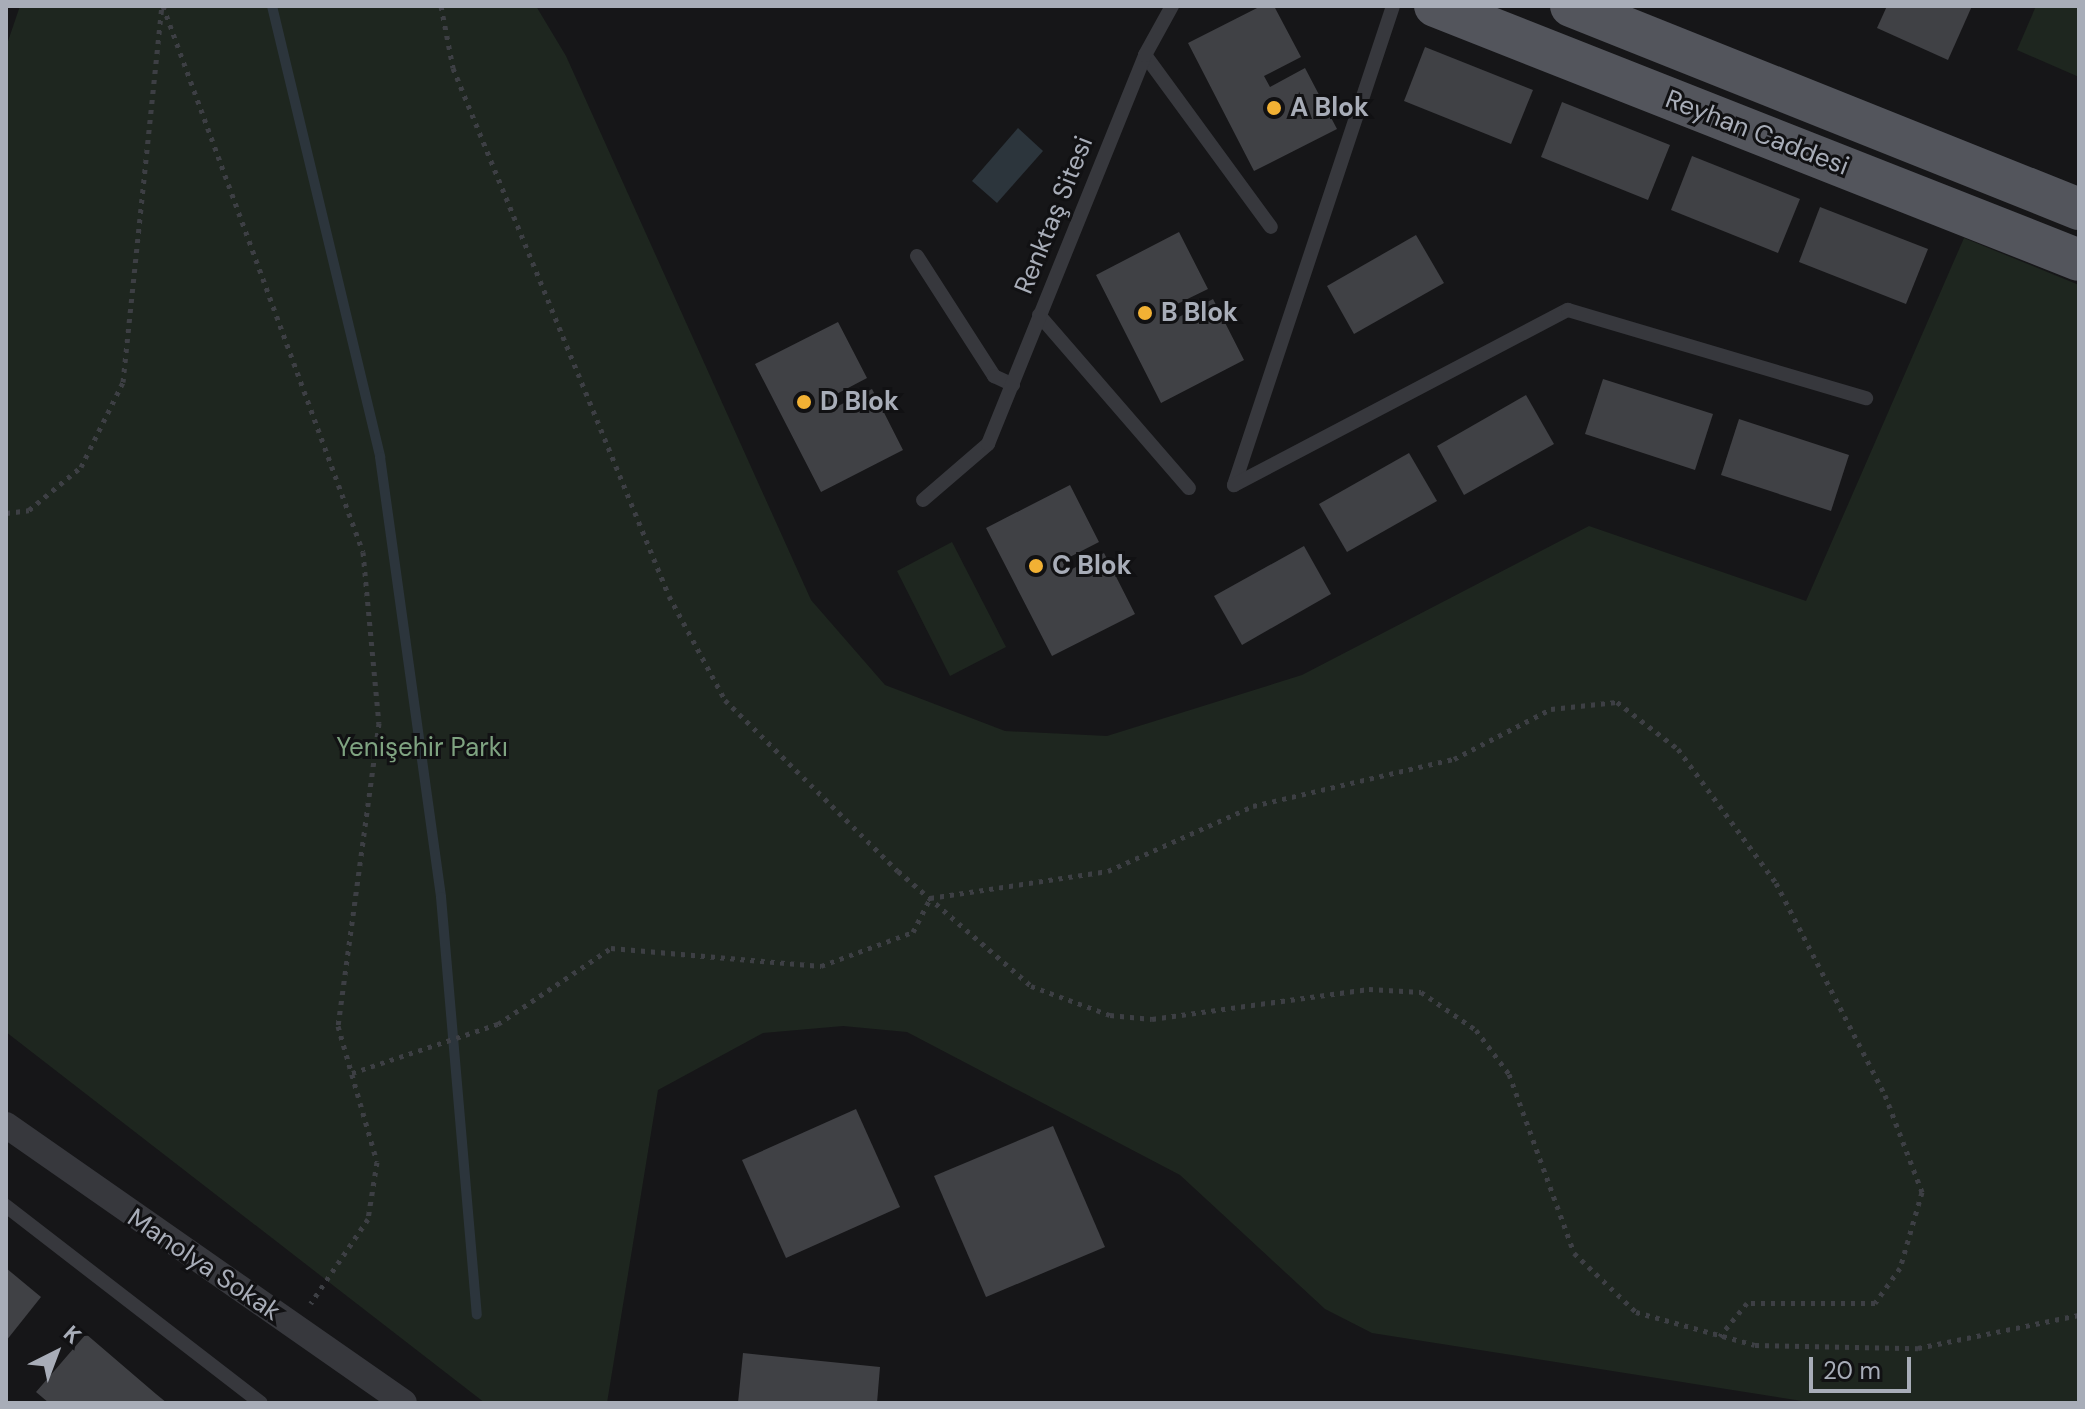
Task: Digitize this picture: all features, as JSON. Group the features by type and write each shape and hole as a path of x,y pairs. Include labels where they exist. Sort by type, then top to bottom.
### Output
{"main road":[{"name":"Reyhan Caddesi","path":"1435,6 1512,20 1813,155 2079,260"},
{"name":"Reyhan Caddesi","path":"1571,6 2079,209"},
{"path":"1813,155 1832,110"}],"street":[{"name":"Manolya Sokak","path":"6,1125 295,1327 393,1400"}],"lane":[{"name":"Renktaş Sitesi","path":"1172,6 1145,55 1039,315 1189,488"},
{"path":"1393,6 1234,485 1568,310 1866,398"},
{"path":"1145,55 1271,227"},
{"path":"917,256 994,376 1013,385"},
{"path":"923,500 978,457 1013,385 1039,315"},
{"path":"6,1206 261,1403"}],"path":[{"path":"6,513 29,510 81,467 123,382 162,6"},
{"path":"162,6 363,552 379,723 338,1026 377,1162 368,1219 295,1327"},
{"path":"441,6 459,83 669,596 725,700 930,898 1031,986 1110,1015 1152,1019 1369,989 1421,992 1476,1030 1509,1074 1574,1253 1636,1312 1755,1345 1918,1348 2079,1315"},
{"path":"930,898 1108,871 1253,806 1454,759 1551,709 1617,702 1678,749 1776,883 1885,1095 1922,1192 1900,1268 1875,1303 1747,1303 1720,1336"},
{"path":"352,1073 475,1031 611,948 821,966 913,932 930,898"}],"green space":[{"name":"Yenişehir Parkı","path":"20,6 536,6 566,56 811,600 885,685 1005,731 1107,736 1302,675 1589,526 1806,601 1964,238 2079,285 2079,1403 1815,1403 1372,1333 1325,1309 1180,1175 907,1032 843,1026 763,1033 658,1090 607,1403 485,1403 6,1032 6,47"},
{"path":"2036,6 2079,6 2079,77 2017,50"},
{"path":"952,542 1006,647 950,676 897,571"}],"shaded area":[{"path":"1018,128 1043,151 997,203 972,181"}],"building":[{"name":"A Blok","path":"1261,6 1274,6 1301,57 1264,76 1270,87 1305,68 1337,129 1254,171 1188,43"},
{"path":"1887,6 1972,6 1948,60 1877,28"},
{"path":"1425,47 1533,90 1511,144 1404,101"},
{"path":"1562,102 1670,145 1648,200 1541,157"},
{"path":"1692,156 1800,199 1778,253 1671,210"},
{"path":"1820,207 1928,249 1906,304 1799,262"},
{"name":"B Blok","path":"1179,232 1208,289 1171,307 1177,318 1213,299 1244,360 1161,403 1096,275"},
{"path":"1416,235 1444,283 1354,334 1327,286"},
{"name":"D Blok","path":"838,322 867,378 831,397 836,407 872,389 903,450 821,492 755,364"},
{"path":"1603,379 1713,414 1695,470 1585,434"},
{"path":"1526,395 1554,444 1464,495 1437,446"},
{"path":"1739,419 1849,455 1831,511 1721,475"},
{"path":"1409,453 1437,501 1347,552 1319,504"},
{"name":"C Blok","path":"1070,485 1099,542 1062,561 1068,571 1104,553 1135,614 1052,656 986,528"},
{"path":"1304,546 1331,594 1242,645 1214,596"},
{"path":"856,1109 900,1207 786,1258 742,1160"},
{"path":"1053,1126 1105,1247 986,1297 934,1176"},
{"path":"6,1268 41,1297 6,1341"},
{"path":"86,1334 167,1403 49,1403 36,1392"},
{"path":"743,1353 880,1367 877,1403 738,1403"}],"waterway":[{"path":"272,6 380,457 441,897 477,1314"}],"place":[{"name":"A Blok","path":"1274,108"},
{"name":"B Blok","path":"1145,313"},
{"name":"D Blok","path":"804,402"},
{"name":"C Blok","path":"1036,566"}]}
